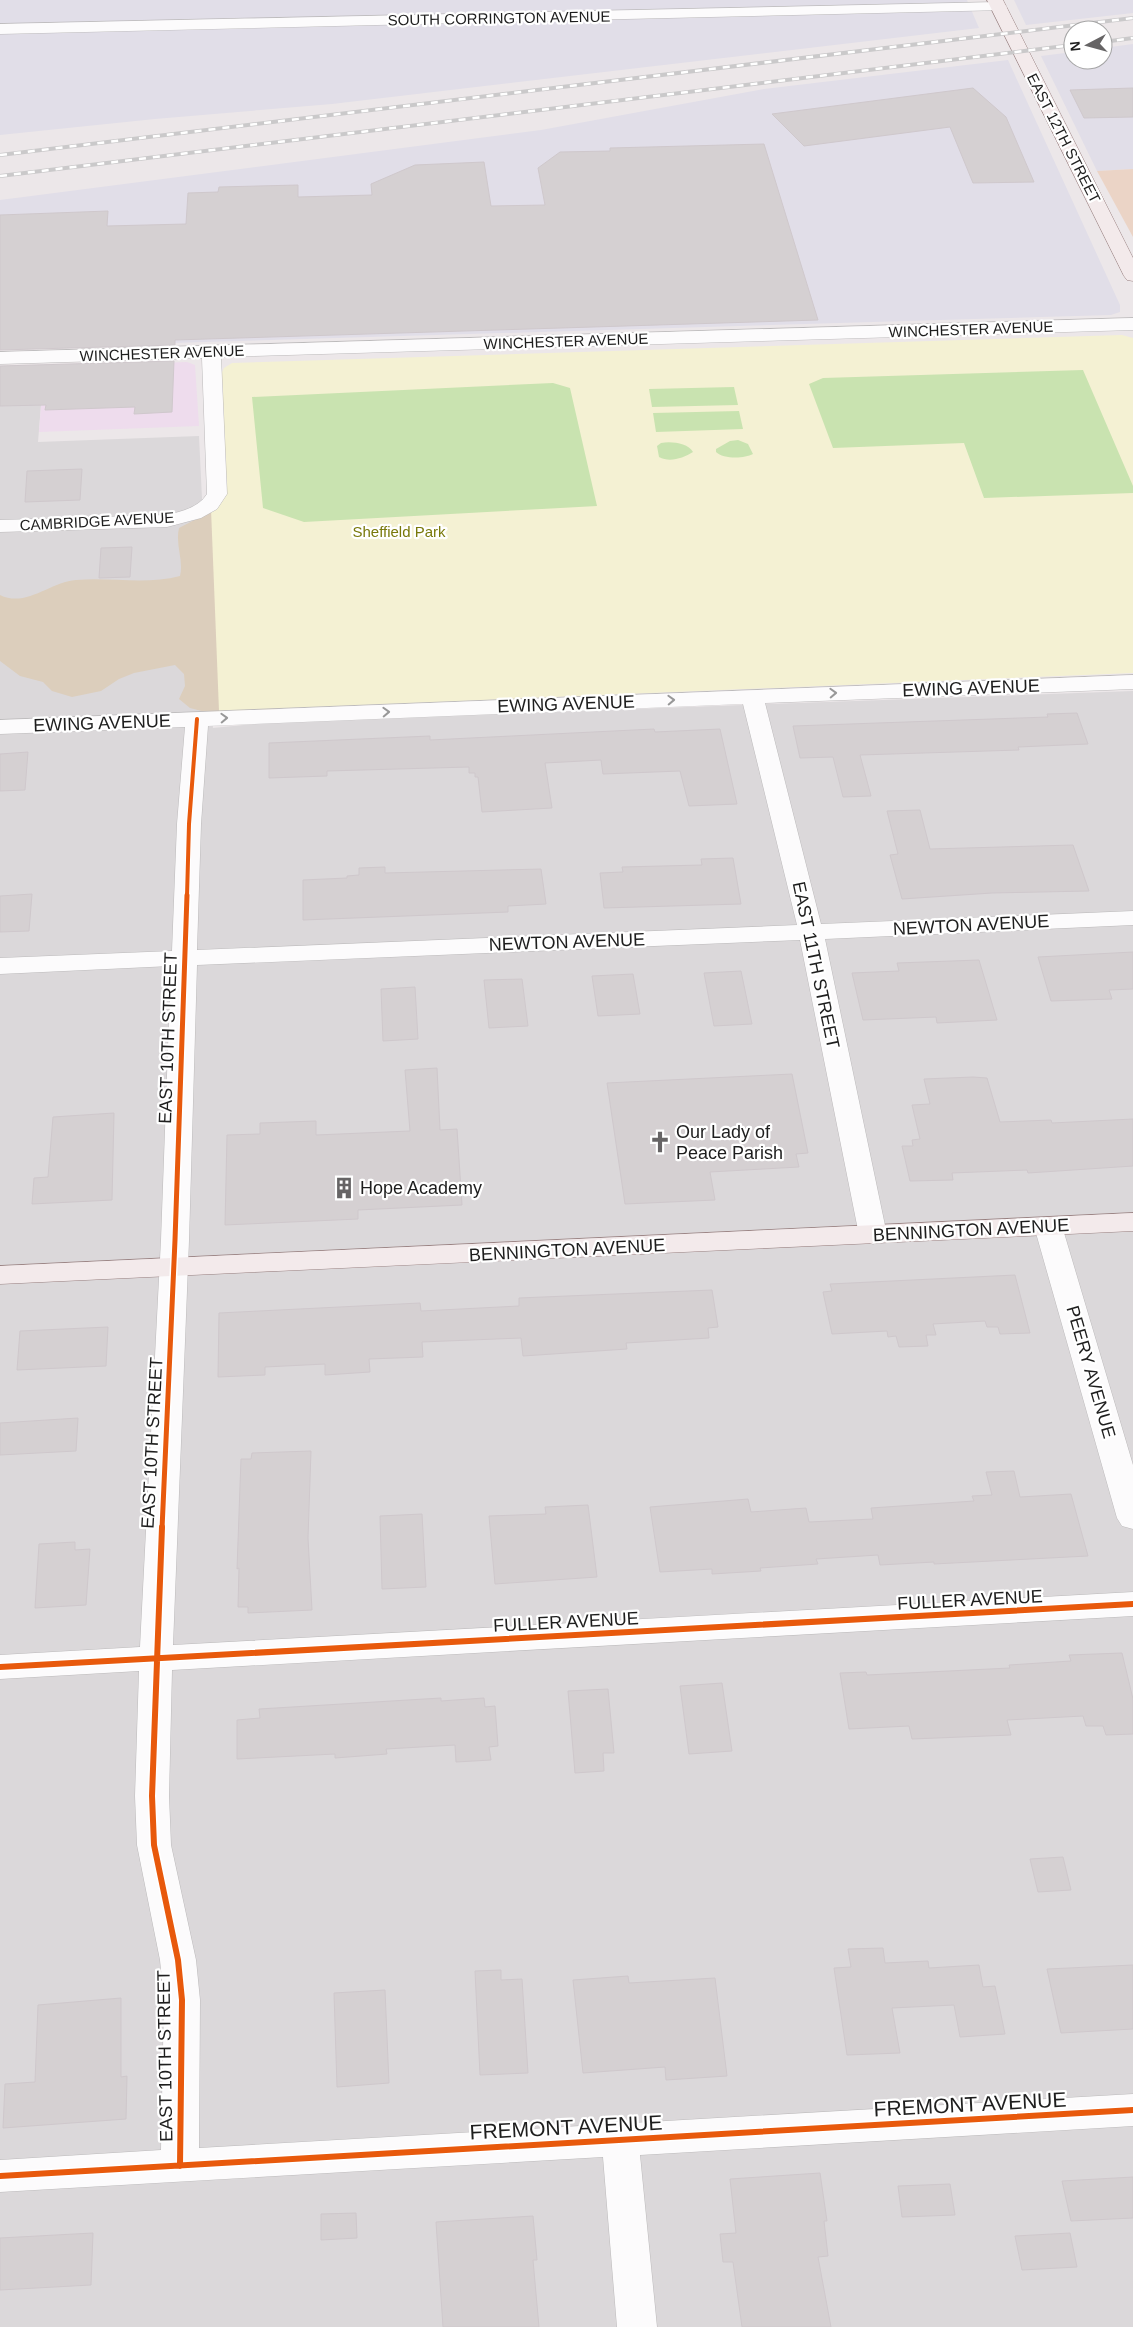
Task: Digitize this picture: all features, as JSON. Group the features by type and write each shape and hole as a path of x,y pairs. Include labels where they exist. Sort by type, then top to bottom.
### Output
{"street":[{"name":"SOUTH CORRINGTON AVENUE","path":"0,29 997,4"},
{"name":"EAST 12TH STREET","path":"997,4 1133,276"},
{"name":"WINCHESTER AVENUE","path":"0,358 1133,324"},
{"name":"CAMBRIDGE AVENUE","path":"0,526 167,520 194,514 210,505 217,494 212,352"},
{"name":"EWING AVENUE","path":"0,727 1133,682"},
{"name":"EAST 11TH STREET","path":"752,696 811,932 873,1235"},
{"name":"EAST 10TH STREET","path":"180,2166 182,2000 178,1960 154,1846 152,1796 156,1659 174,1268 189,824 197,719"},
{"name":"NEWTON AVENUE","path":"0,966 1133,918"},
{"name":"BENNINGTON AVENUE","path":"0,1275 1133,1222"},
{"name":"PEERY AVENUE","path":"1048,1226 1133,1518"},
{"name":"FULLER AVENUE","path":"0,1666 156,1659 1133,1604"},
{"name":"FREMONT AVENUE","path":"0,2176 1133,2110"},
{"path":"620,2140 637,2327"}],"shaded area":[{"path":"0,0 967,0 979,28 332,104 155,119 0,135"},
{"path":"1014,0 1133,0 1133,13 1026,25"},
{"path":"1133,44 1133,169 1097,171 1041,56 1063,53 1063,70 1113,70 1113,47"},
{"path":"1008,60 1120,305 1120,312 1111,315 0,348 0,200 541,130 764,89"},
{"path":"1133,169 1133,237 1097,171"},
{"path":"187,362 195,365 199,426 39,432 44,367"},
{"path":"44,367 38,442 199,436 213,728 272,722 1133,691 1133,2327 0,2327 0,368"},
{"path":"221,506 289,704 276,714 213,714 190,708 179,699 185,686 184,674 175,665 134,673 119,679 101,691 72,697 52,691 43,682 20,676 0,661 0,595 19,598 76,580 154,580 180,576 179,528"}],"green space":[{"name":"Sheffield Park","path":"1122,335 1133,338 1133,673 219,711 211,509 220,376 224,368 232,363"},
{"path":"1083,370 1133,486 1133,493 984,498 964,443 833,448 809,384 823,378"},
{"path":"553,383 570,388 597,506 304,522 263,508 252,397"},
{"path":"734,387 738,405 652,407 649,389"},
{"path":"739,411 743,429 656,432 653,413"},
{"path":"738,440 748,444 753,454 744,457 734,457 723,456 716,452 716,449 730,441"},
{"path":"661,443 679,443 693,452 676,459 663,459 659,457 657,446"}],"building":[{"path":"973,88 1006,117 1034,182 973,183 950,127 804,146 772,114"},
{"path":"1133,88 1133,117 1084,118 1070,90"},
{"path":"764,144 818,320 175,340 175,345 0,350 0,215 108,211 107,226 186,224 188,193 218,192 219,187 298,185 298,197 372,195 371,184 415,165 484,162 491,206 545,205 538,168 560,152 610,151 610,148"},
{"path":"174,361 172,412 134,414 135,407 45,410 46,405 0,406 0,366"},
{"path":"82,469 80,500 25,502 27,471"},
{"path":"132,547 130,577 99,578 101,548"},
{"path":"1077,713 1088,744 1018,747 1019,750 860,755 871,796 843,797 833,757 800,758 793,726 1048,717 1047,714"},
{"path":"654,729 655,732 720,729 737,804 689,806 680,771 603,774 601,760 545,763 552,808 482,812 478,777 475,777 475,773 469,773 469,767 327,771 327,776 269,778 269,743 430,736 430,740"},
{"path":"28,752 25,790 0,791 0,754"},
{"path":"920,810 930,849 1073,845 1089,891 992,893 902,899 890,855 898,854 887,811"},
{"path":"733,858 741,904 604,908 600,873 623,872 622,867 702,865 701,859"},
{"path":"385,867 385,873 541,869 546,904 508,906 508,912 303,920 303,880 347,878 347,876 359,875 359,868"},
{"path":"32,894 29,931 0,932 0,896"},
{"path":"1133,952 1133,989 1109,990 1112,999 1051,1001 1038,957"},
{"path":"979,960 997,1020 937,1023 936,1017 863,1020 852,973 899,971 897,963"},
{"path":"741,971 752,1024 714,1026 704,973"},
{"path":"633,974 640,1014 598,1016 592,976"},
{"path":"522,979 528,1026 489,1028 484,980"},
{"path":"415,987 418,1039 383,1041 381,989"},
{"name":"Hope Academy","path":"437,1068 440,1130 457,1129 462,1205 358,1210 358,1219 225,1225 227,1135 260,1134 260,1123 316,1121 316,1135 410,1131 405,1070"},
{"name":"Our Lady of Peace Parish","path":"792,1074 808,1153 796,1154 799,1167 710,1172 715,1200 625,1204 607,1083"},
{"path":"987,1078 1000,1122 1051,1120 1052,1123 1133,1119 1133,1166 1028,1173 1027,1170 952,1173 953,1180 910,1181 902,1146 913,1146 912,1140 920,1139 912,1105 930,1104 924,1079"},
{"path":"114,1113 112,1200 32,1204 34,1178 48,1177 53,1117"},
{"path":"1015,1275 1030,1333 1000,1334 998,1327 987,1327 985,1321 933,1324 936,1335 926,1335 928,1346 899,1347 896,1336 888,1337 887,1331 832,1334 823,1292 832,1291 830,1284"},
{"path":"712,1290 718,1327 708,1328 709,1338 626,1343 627,1349 523,1356 521,1338 422,1342 423,1357 369,1359 370,1372 325,1375 325,1364 265,1367 265,1375 218,1377 219,1313 420,1303 421,1311 519,1306 519,1298"},
{"path":"108,1327 106,1366 17,1370 20,1331"},
{"path":"78,1418 76,1451 0,1455 0,1423"},
{"path":"311,1451 308,1538 312,1610 248,1613 248,1607 238,1607 239,1568 237,1569 241,1459 251,1459 252,1453"},
{"path":"1014,1471 1020,1497 1071,1494 1088,1556 880,1565 878,1555 816,1559 818,1564 760,1568 761,1571 712,1574 712,1569 660,1572 650,1507 748,1499 751,1512 806,1508 809,1522 873,1519 871,1508 974,1501 972,1496 992,1495 986,1472"},
{"path":"588,1505 597,1577 495,1584 489,1516 546,1514 545,1507"},
{"path":"422,1514 426,1587 382,1589 380,1516"},
{"path":"75,1542 75,1550 90,1549 86,1605 35,1608 39,1544"},
{"path":"1122,1653 1133,1699 1133,1734 1106,1735 1103,1726 1086,1726 1083,1716 1007,1720 1011,1735 912,1739 909,1726 849,1729 840,1673 866,1672 867,1675 1010,1668 1009,1665 1071,1661 1069,1655"},
{"path":"722,1683 732,1751 689,1754 680,1686"},
{"path":"608,1689 614,1753 603,1753 604,1771 575,1773 568,1691"},
{"path":"441,1698 441,1701 484,1698 485,1707 495,1706 498,1746 489,1747 491,1760 456,1762 455,1745 386,1749 387,1754 335,1758 335,1754 237,1759 237,1720 260,1718 259,1709"},
{"path":"1063,1857 1071,1890 1038,1892 1030,1859"},
{"path":"883,1948 885,1963 928,1961 929,1968 979,1965 983,1987 995,1986 1005,2034 960,2037 954,2005 892,2008 900,2053 847,2055 834,1968 851,1967 848,1949"},
{"path":"1133,1965 1133,2029 1061,2033 1047,1969"},
{"path":"501,1970 501,1980 522,1979 528,2073 480,2075 475,1971"},
{"path":"628,1976 629,1983 715,1978 727,2076 666,2080 665,2067 583,2073 573,1980"},
{"path":"385,1990 389,2083 337,2087 334,1993"},
{"path":"121,1998 121,2077 127,2076 126,2119 3,2128 5,2084 35,2082 38,2005"},
{"path":"820,2173 827,2221 824,2221 828,2256 818,2257 831,2327 742,2327 733,2262 723,2262 720,2234 736,2233 730,2179"},
{"path":"1133,2177 1133,2218 1071,2221 1062,2181"},
{"path":"950,2184 955,2215 902,2217 898,2186"},
{"path":"356,2213 357,2238 321,2240 321,2214"},
{"path":"533,2216 537,2260 533,2260 539,2327 443,2327 436,2222"},
{"path":"93,2233 91,2285 0,2290 0,2238"},
{"path":"1070,2233 1077,2267 1022,2270 1015,2236"}],"railway":[{"path":"0,155 1133,18"},
{"path":"1113,41 1133,38"},
{"path":"0,176 1063,46"}],"cycle path":[{"path":"180,2166 182,2000 178,1960 154,1845 152,1796 156,1659 175,1240 189,824 197,719"},
{"path":"0,1667 1133,1604"},
{"path":"0,2176 1133,2110"}],"place":[{"name":"Our Lady of Peace Parish","path":"660,1142"},
{"name":"Hope Academy","path":"344,1188"}]}
